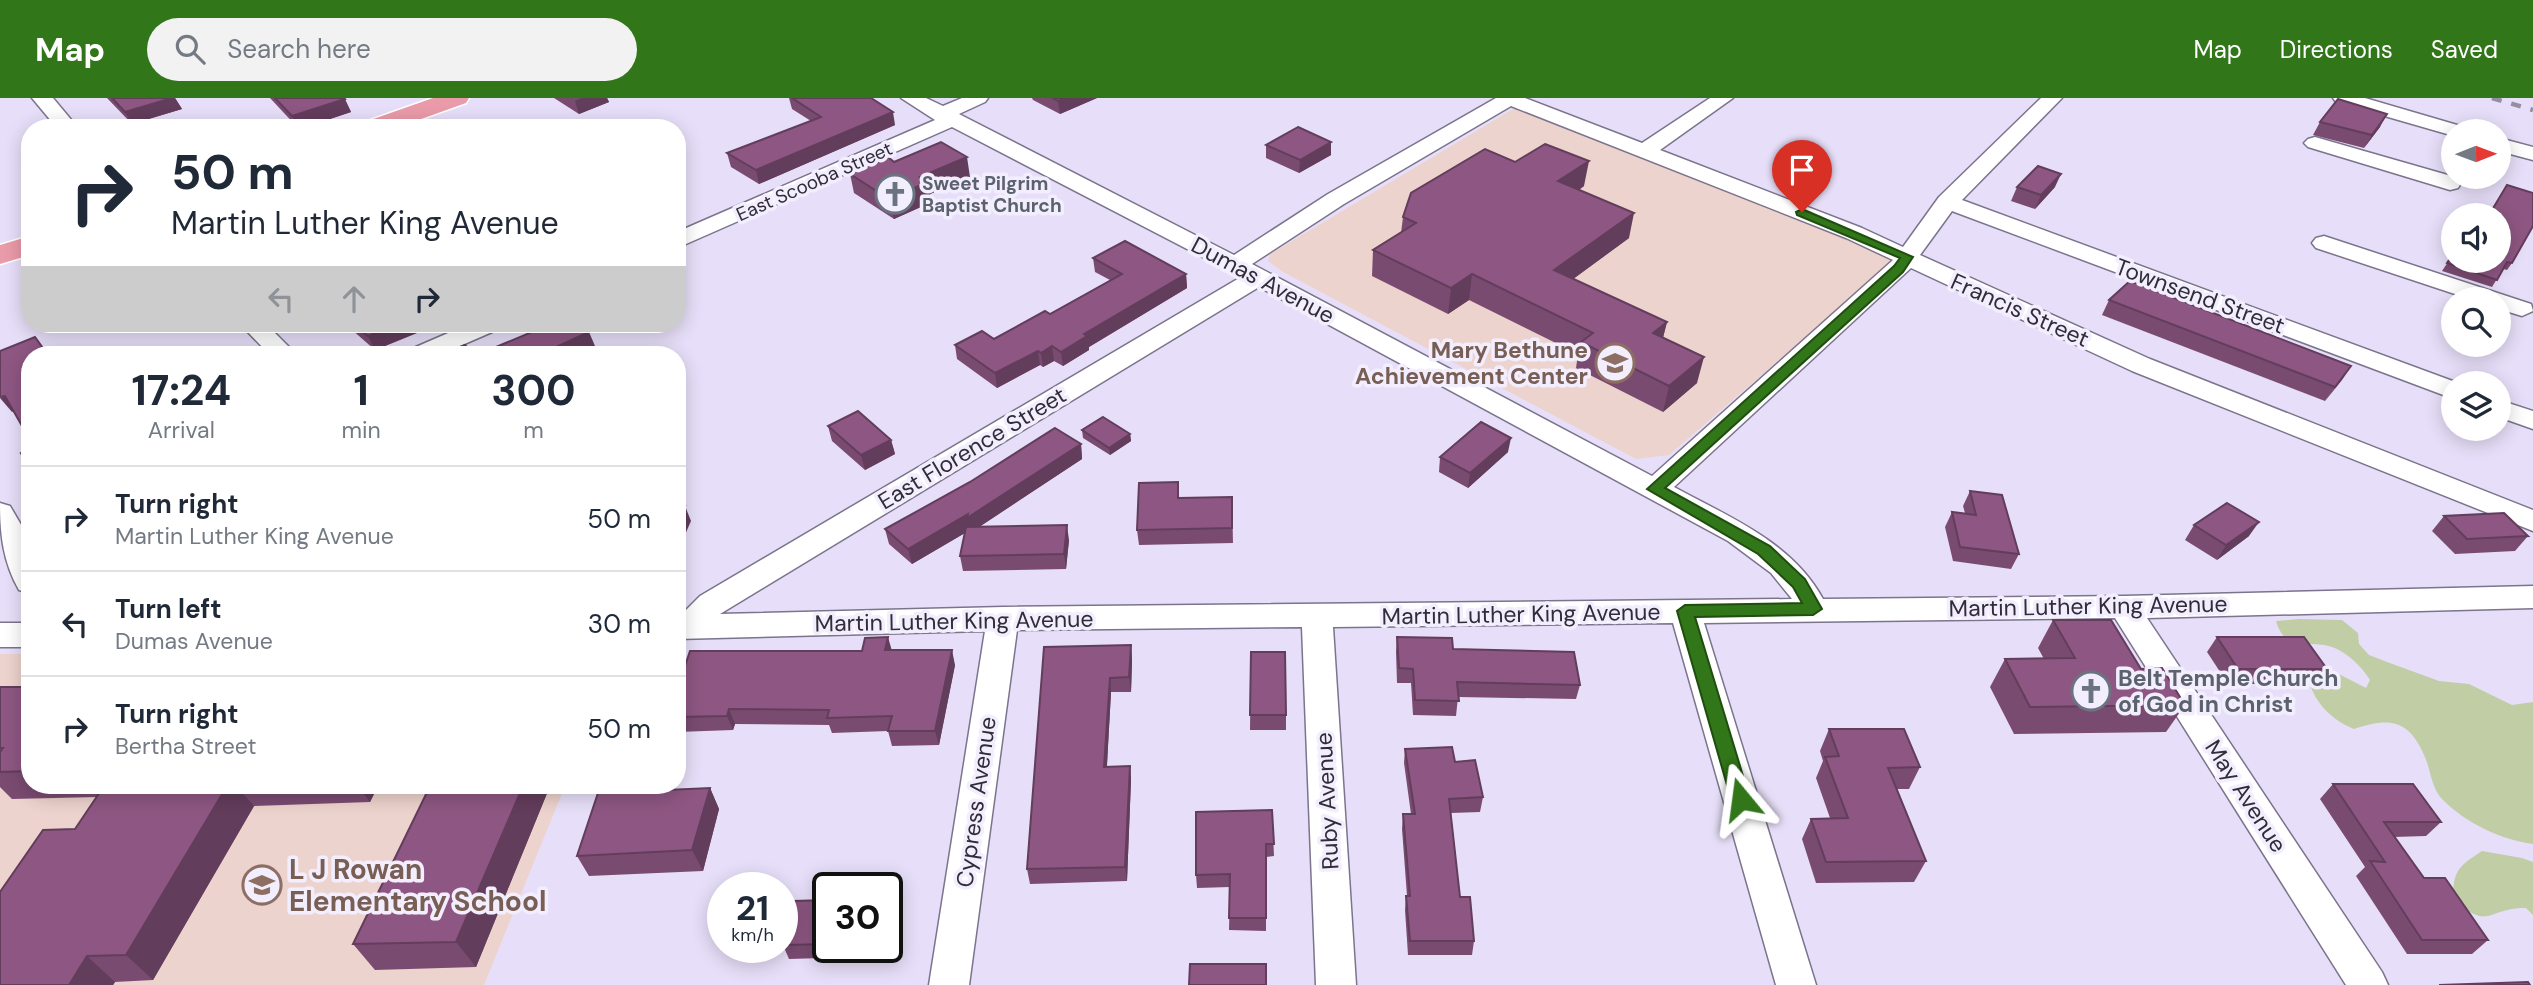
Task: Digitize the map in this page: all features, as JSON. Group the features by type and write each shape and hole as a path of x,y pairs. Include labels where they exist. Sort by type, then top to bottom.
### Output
{"main road":[{"path":"393,119 438,101"},
{"path":"0,255 21,248"}],"street":[{"path":"42,98 60,119"},
{"name":"Dumas Avenue","path":"911,98 1247,271 1764,550 1799,583 1813,609"},
{"name":"East Scooba Street","path":"686,237 946,117 978,98"},
{"name":"Francis Street","path":"1508,98 1646,150 1907,257 2141,365 2533,522"},
{"name":"East Florence Street","path":"686,624 711,604 1247,271 1336,199 1508,98"},
{"path":"1646,150 1723,98"},
{"path":"1655,489 1898,269 1947,202 2052,98"},
{"path":"2343,98 2441,129"},
{"path":"2315,144 2441,180"},
{"path":"2511,147 2533,153"},
{"name":"Townsend Street","path":"1947,202 2441,386"},
{"path":"2324,243 2457,287"},
{"path":"261,333 275,346"},
{"path":"439,346 469,333"},
{"path":"2511,412 2533,420"},
{"path":"14,527 21,551"},
{"name":"Martin Luther King Avenue","path":"686,626 1003,619 1317,618 1813,609 2124,607 2533,597"},
{"name":"May Avenue","path":"2124,607 2368,985"},
{"path":"1685,611 1796,985"},
{"name":"Ruby Avenue","path":"1317,618 1336,985"},
{"name":"Cypress Avenue","path":"949,985 1003,619"}],"shaded area":[{"name":"Mary Bethune Achievement Center","path":"1513,109 1522,109 1782,210 1892,258 1892,262 1669,455 1636,459 1283,272 1268,261 1270,254"},
{"name":"L J Rowan Elementary School","path":"0,654 21,654 21,794 562,794 484,985 0,985"}],"green space":[{"path":"2342,620 2358,633 2359,644 2369,655 2439,681 2469,684 2512,705 2533,702 2533,844 2484,829 2452,808 2438,795 2418,743 2404,728 2396,724 2377,723 2354,729 2328,713 2311,688 2306,668 2329,669 2366,688 2370,680 2354,660 2343,652 2323,645 2292,642 2280,631 2276,621"},
{"path":"2482,851 2533,862 2533,915 2526,908 2482,916 2465,909 2453,899 2454,881 2459,870"}],"building":[{"path":"112,98 172,98 125,112"},
{"path":"275,98 344,98 345,99 292,116"},
{"path":"792,98 871,98 893,112 756,170 727,153 821,117"},
{"path":"2338,99 2387,114 2372,135 2320,122"},
{"path":"1298,127 1331,142 1300,160 1266,145"},
{"path":"941,142 967,157 920,177 928,182 889,199 850,174 888,157 894,162"},
{"path":"1545,144 1589,161 1558,181 1634,213 1554,270 1667,322 1653,333 1704,357 1669,386 1581,342 1593,333 1472,274 1451,288 1373,250 1416,223 1403,217 1411,193 1485,149 1515,162"},
{"path":"2038,166 2061,174 2041,195 2017,187"},
{"path":"2511,186 2533,193 2533,226 2512,263 2511,203 2496,203 2505,189 2511,189"},
{"path":"1125,241 1186,274 1084,334 1087,336 1061,352 1052,346 995,373 955,345 982,331 994,339 1045,311 1050,314 1122,274 1093,258"},
{"path":"2476,273 2501,273 2497,280"},
{"path":"2130,281 2351,366 2335,387 2109,300"},
{"path":"530,333 587,333 558,346 498,346"},
{"path":"35,337 42,346 21,346 21,424 5,396 0,397 0,351"},
{"path":"858,411 891,440 861,455 828,426"},
{"path":"1103,417 1130,434 1109,448 1082,430"},
{"path":"1481,422 1511,438 1470,473 1440,457"},
{"path":"1055,428 1081,444 967,518 968,514 908,549 885,529 970,482"},
{"path":"1178,482 1178,498 1232,497 1232,528 1137,530 1139,483"},
{"path":"1970,491 2002,495 2019,554 1960,547 1952,512 1976,515"},
{"path":"2227,503 2259,522 2226,545 2194,525"},
{"path":"2504,513 2528,536 2467,539 2444,516"},
{"path":"1067,525 1064,554 960,556 966,527"},
{"path":"2053,620 2111,620 2141,669 2162,668 2185,705 2030,707 2005,659 2075,658"},
{"path":"888,637 885,650 952,650 935,731 888,731 892,716 827,718 829,710 729,709 727,716 686,717 686,663 690,651 862,651 865,638"},
{"path":"1397,637 1452,638 1453,649 1574,652 1580,685 1457,682 1459,701 1415,700 1413,669 1399,668"},
{"path":"2217,637 2304,637 2327,669 2238,669"},
{"path":"1131,645 1129,677 1110,678 1104,767 1130,766 1125,867 1027,869 1044,647"},
{"path":"1251,652 1285,652 1286,715 1250,715"},
{"path":"0,687 21,687 21,771 0,772 0,752 3,748 0,748"},
{"path":"1829,729 1904,729 1920,767 1888,768 1926,861 1826,862 1811,819 1848,818 1825,757 1839,756"},
{"path":"1452,747 1455,762 1475,760 1483,797 1449,799 1460,897 1470,897 1474,941 1410,941 1406,896 1410,896 1403,814 1415,814 1405,749"},
{"path":"2333,784 2413,784 2441,822 2384,822 2424,878 2445,878 2488,940 2422,940 2370,861 2385,862"},
{"path":"710,788 692,850 577,856 598,794 686,794 686,789"},
{"path":"99,794 222,794 126,955 87,956 69,985 0,985 0,892 43,830 75,829"},
{"path":"426,794 520,794 456,942 353,944"},
{"path":"1272,810 1274,844 1266,844 1266,918 1229,918 1230,874 1196,875 1196,812"},
{"path":"812,900 812,944 798,945 798,901"},
{"path":"1190,964 1266,964 1266,985 1189,985"},
{"path":"2528,982 2530,985 2439,985"}],"railway":[{"path":"2492,98 2533,110"}],"place":[{"name":"Sweet Pilgrim Baptist Church","path":"895,194"},
{"name":"Mary Bethune Achievement Center","path":"1615,363"},
{"name":"Belt Temple Church of God in Christ","path":"2091,691"},
{"name":"L J Rowan Elementary School","path":"262,885"}],"route":[{"path":"1741,799 1685,611 1813,609 1799,583 1764,550 1655,489 1898,269 1907,257 1802,212"}]}
